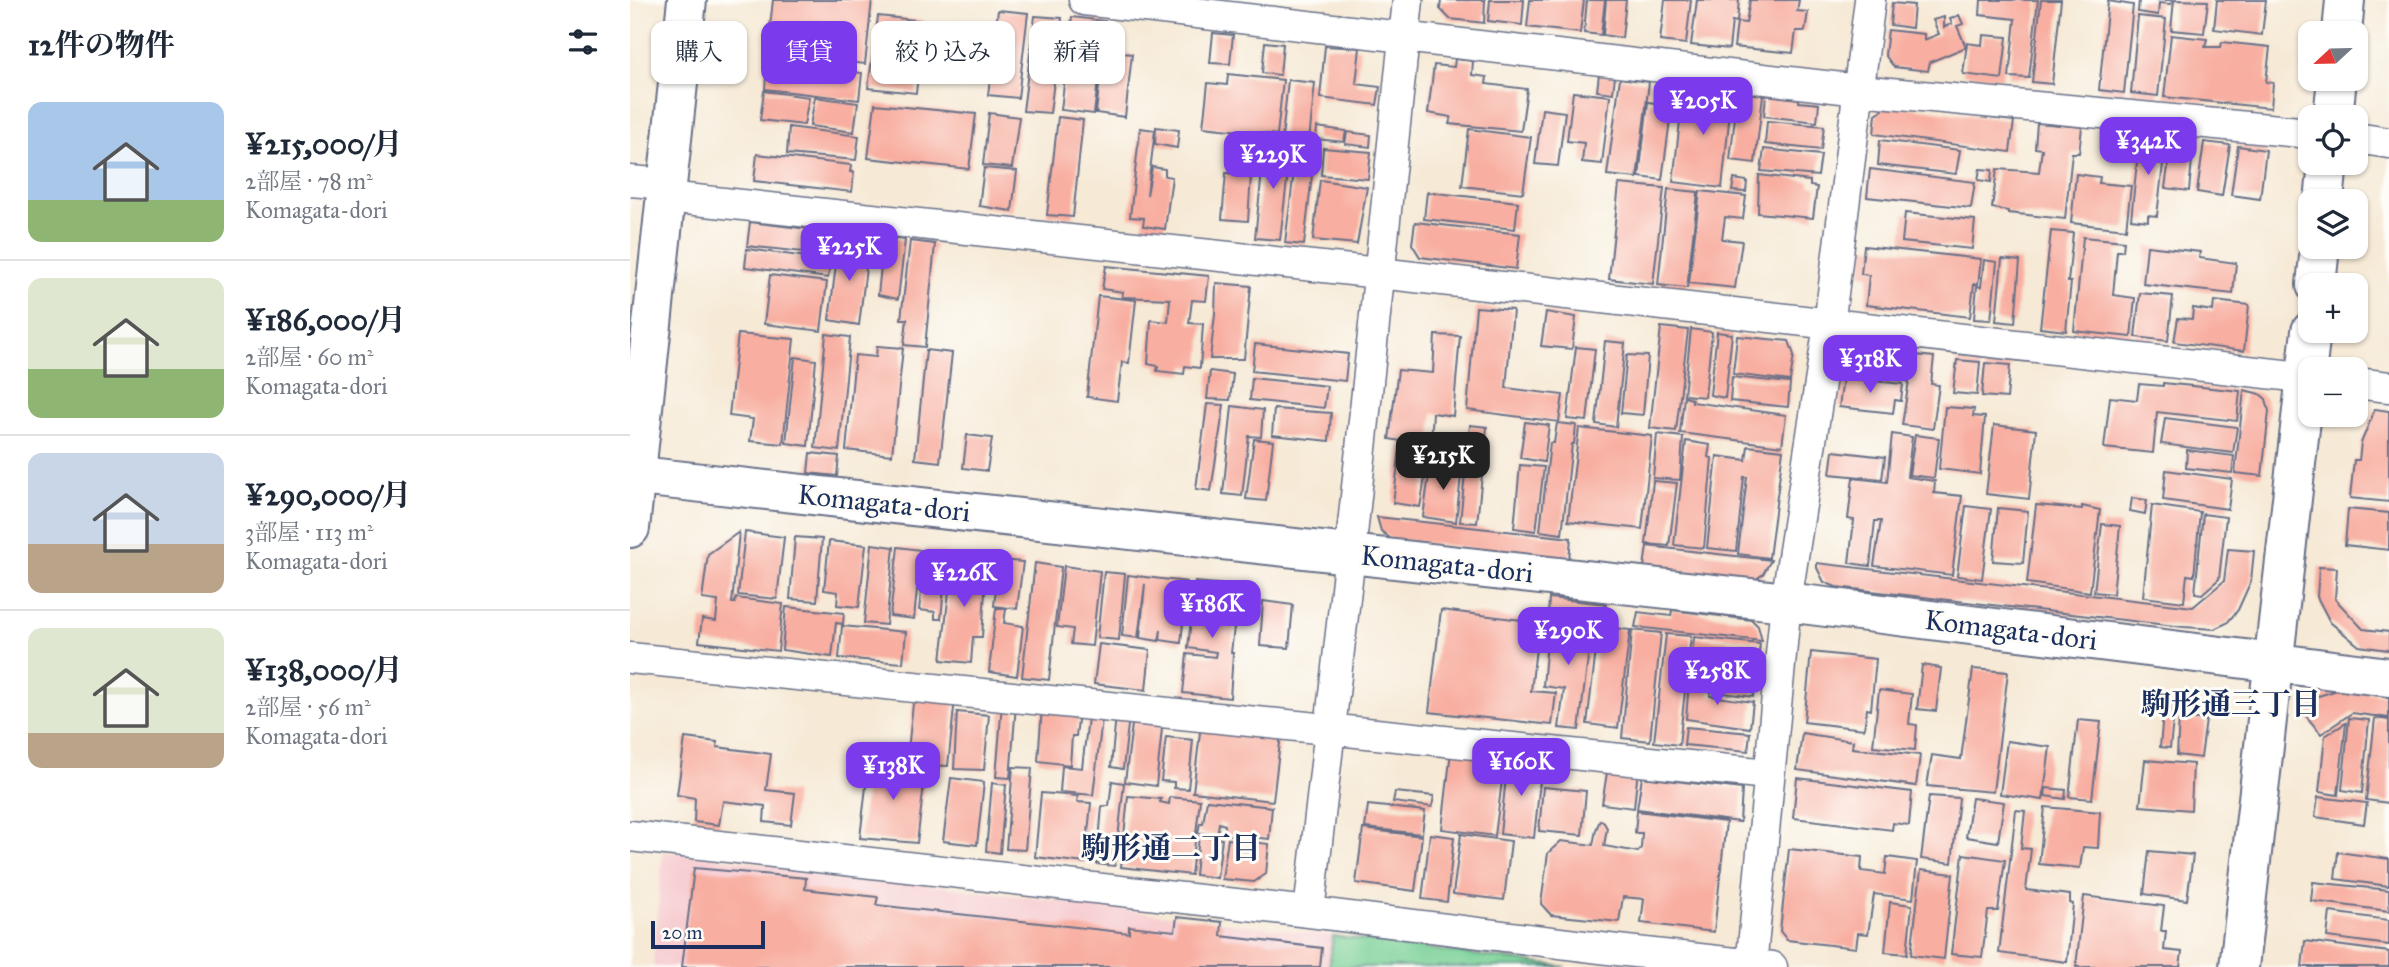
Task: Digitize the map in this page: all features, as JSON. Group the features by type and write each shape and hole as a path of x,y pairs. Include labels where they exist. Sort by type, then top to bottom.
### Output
{"street":[{"path":"630,528 632,476 687,0"},
{"path":"1084,0 1859,90 2298,132"},
{"path":"1309,912 1350,554 1408,0"},
{"path":"630,836 1309,912 1616,959 1758,966 1768,774 1786,602 1829,325 1870,0"},
{"path":"2343,21 2345,0"},
{"path":"2368,140 2389,143"},
{"path":"630,181 667,191 2298,377"},
{"path":"2368,384 2389,387"},
{"path":"2239,967 2302,427"},
{"name":"Komagata-dori","path":"632,476 1786,602 2389,677"},
{"path":"630,658 1768,774"}],"shaded area":[{"path":"663,851 1333,936 1329,967 653,967"}],"green space":[{"path":"1333,936 1566,967 1329,967"}],"building":[{"path":"773,0 872,0 865,64 857,63 857,21 771,21"},
{"path":"1441,0 1485,0 1484,23 1450,19 1440,9"},
{"path":"1490,0 1524,0 1522,25 1488,21"},
{"path":"1530,0 1584,0 1580,33 1527,27"},
{"path":"1587,0 1605,0 1601,35 1584,33"},
{"path":"1606,0 1626,0 1622,38 1603,35"},
{"path":"1665,0 1691,0 1686,44 1660,41"},
{"path":"1697,0 1739,0 1737,22 1732,21 1729,49 1691,45"},
{"path":"1750,0 1799,0 1797,11 1808,12 1805,31 1796,31 1793,53 1734,47 1737,22 1746,23"},
{"path":"1981,0 2038,0 2029,78 2009,77 2015,19 1980,15"},
{"path":"2041,0 2061,0 2052,84 2032,82"},
{"path":"2139,0 2172,0 2171,4 2159,3 2158,15 2138,12"},
{"path":"2174,0 2208,1 2204,33 2171,30"},
{"path":"2217,0 2266,0 2262,35 2214,29"},
{"path":"2108,1 2133,5 2124,93 2099,90"},
{"path":"1892,3 1914,5 1912,28 1890,25"},
{"path":"998,10 1028,13 1018,98 988,95 989,84 1015,84 1015,21 997,21"},
{"path":"1959,15 1963,24 1957,26 1966,47 1930,62 1928,71 1894,67 1885,55 1888,30 1924,34 1924,40 1939,34 1933,20 1944,17 1944,27 1952,24 1950,19"},
{"path":"878,16 924,21 877,21"},
{"path":"1035,16 1062,18 1062,21 1034,21"},
{"path":"2138,16 2166,19 2158,96 2131,93"},
{"path":"1072,17 1105,21 1072,21"},
{"path":"1213,33 1233,35 1230,64 1210,63"},
{"path":"1983,35 2007,37 2002,79 1963,74 1967,43 1982,45"},
{"path":"2171,35 2207,39 2205,47 2221,47 2222,42 2270,47 2266,82 2273,83 2271,108 2164,97"},
{"path":"1265,42 1283,44 1280,75 1262,73"},
{"path":"1325,46 1360,48 1356,84 1380,87 1377,105 1320,98"},
{"path":"1125,53 1132,54 1125,117 1096,113 1099,84 1125,84"},
{"path":"1455,59 1473,61 1472,75 1487,77 1486,84 1527,89 1521,131 1449,124 1451,117 1428,113 1434,65 1454,67"},
{"path":"1029,64 1029,84 1054,84 1050,113 1023,111"},
{"path":"871,66 871,84 917,84 916,93 868,88"},
{"path":"857,72 862,73 859,100 765,89 765,84 857,84"},
{"path":"1228,74 1283,80 1277,135 1203,127 1208,83 1227,85"},
{"path":"1599,74 1615,76 1613,93 1597,91"},
{"path":"1620,78 1649,82 1637,178 1607,175"},
{"path":"1288,80 1315,83 1309,141 1282,139"},
{"path":"1064,84 1098,84 1094,114 1061,110"},
{"path":"1684,86 1732,92 1722,188 1673,182"},
{"path":"764,91 809,97 804,125 760,120"},
{"path":"1573,92 1610,96 1602,164 1582,162 1584,143 1567,141"},
{"path":"1738,92 1763,95 1755,163 1730,160"},
{"path":"1766,95 1819,104 1817,122 1764,116"},
{"path":"815,97 858,103 854,132 810,126"},
{"path":"1648,102 1672,105 1662,180 1639,177"},
{"path":"875,104 976,114 969,169 868,158"},
{"path":"1889,105 2014,121 2010,152 1874,134 1876,114"},
{"path":"1542,109 1565,112 1558,166 1535,164"},
{"path":"989,113 1019,117 1012,168 983,165"},
{"path":"1058,117 1083,120 1073,217 1047,215"},
{"path":"1767,121 1824,126 1821,150 1765,144"},
{"path":"2037,123 2082,127 2079,153 2072,153 2065,219 2008,213 1992,208 1997,169 2039,172 2042,149 2035,148"},
{"path":"789,127 859,136 856,160 787,154"},
{"path":"1156,127 1179,130 1177,148 1155,144"},
{"path":"1317,127 1346,131 1344,142 1316,139"},
{"path":"1140,128 1155,130 1147,195 1152,167 1165,169 1165,176 1172,177 1165,229 1143,226 1144,218 1130,217"},
{"path":"1469,129 1531,137 1523,193 1462,186"},
{"path":"1347,132 1371,135 1370,147 1345,144"},
{"path":"2140,134 2166,138 2157,216 2148,215 2148,221 2131,219"},
{"path":"2172,138 2194,140 2189,191 2165,188"},
{"path":"1880,140 1960,150 1956,174 1878,165"},
{"path":"2204,142 2230,145 2222,196 2197,192"},
{"path":"1265,143 1291,146 1280,240 1255,238"},
{"path":"2238,146 2266,150 2260,199 2231,195"},
{"path":"1323,148 1371,152 1368,179 1321,175"},
{"path":"1764,149 1821,155 1818,176 1761,171"},
{"path":"757,154 851,165 850,172 854,172 852,192 754,181"},
{"path":"1296,155 1314,157 1304,245 1285,243"},
{"path":"984,168 1017,171 1012,211 979,206"},
{"path":"1870,169 1975,182 1971,208 1867,197"},
{"path":"1980,169 1992,170 1991,182 1978,180"},
{"path":"1226,173 1251,175 1248,221 1222,219"},
{"path":"2076,174 2100,177 2099,183 2131,186 2126,229 2071,223"},
{"path":"1759,175 1810,181 1810,186 1817,187 1813,218 1758,213"},
{"path":"1734,179 1747,181 1746,192 1732,191"},
{"path":"1320,180 1367,187 1357,244 1313,240"},
{"path":"1619,184 1664,188 1653,284 1609,279"},
{"path":"1668,189 1698,192 1687,288 1658,285"},
{"path":"1700,191 1746,196 1743,219 1725,217 1722,239 1742,241 1735,288 1689,283"},
{"path":"1427,192 1518,202 1515,229 1424,219"},
{"path":"1905,213 1975,220 1972,249 1902,242"},
{"path":"750,222 834,232 831,255 747,246"},
{"path":"1415,222 1520,234 1516,269 1420,257 1412,244"},
{"path":"2051,231 2073,233 2066,331 2040,328"},
{"path":"884,237 905,240 898,299 878,295"},
{"path":"2083,237 2124,241 2123,251 2117,251 2113,295 2135,298 2131,337 2074,331"},
{"path":"839,241 869,244 859,325 829,320"},
{"path":"910,241 935,244 925,347 904,345 907,319 901,319"},
{"path":"1864,246 1981,259 1978,284 1974,284 1970,317 1866,305 1869,275 1861,274"},
{"path":"2147,246 2200,252 2199,258 2236,263 2233,294 2143,284"},
{"path":"747,249 831,260 828,278 745,267"},
{"path":"2002,259 2020,261 2015,323 1996,321"},
{"path":"1984,260 1997,262 1991,320 1974,319 1977,286 1981,287"},
{"path":"1106,266 1209,276 1206,301 1192,300 1189,323 1203,324 1200,368 1185,366 1184,374 1157,371 1158,366 1148,364 1151,320 1168,322 1170,299 1122,297 1123,292 1102,289"},
{"path":"770,275 827,282 821,331 764,324"},
{"path":"1216,283 1251,286 1244,359 1210,359"},
{"path":"2140,293 2173,296 2168,341 2135,337"},
{"path":"1098,296 1136,300 1129,363 1122,362 1117,401 1087,397"},
{"path":"2214,301 2249,305 2244,351 2174,342 2178,318 2192,319 2193,308 2213,311"},
{"path":"1476,307 1513,310 1506,388 1563,395 1559,422 1467,410"},
{"path":"1546,312 1576,317 1572,349 1541,346"},
{"path":"1661,327 1688,330 1676,431 1650,428"},
{"path":"1691,329 1712,332 1705,397 1684,395"},
{"path":"1717,332 1732,334 1725,398 1710,395"},
{"path":"738,334 794,339 783,444 750,441 753,419 729,416"},
{"path":"826,334 850,337 839,451 815,448"},
{"path":"1435,335 1460,336 1453,416 1433,413 1431,441 1453,443 1450,462 1428,460 1420,507 1393,503 1401,441 1389,439 1398,370 1433,373"},
{"path":"1737,336 1789,341 1794,355 1790,381 1733,374"},
{"path":"1605,341 1625,343 1616,427 1596,424"},
{"path":"1255,344 1348,354 1345,381 1252,371"},
{"path":"877,346 903,348 892,455 846,450 855,355 876,357"},
{"path":"1576,347 1595,349 1587,421 1567,419"},
{"path":"926,350 952,353 940,462 915,459"},
{"path":"1852,352 1882,356 1879,378 1849,374"},
{"path":"1888,352 1934,357 1931,384 1939,385 1933,429 1902,425 1909,381 1885,379"},
{"path":"1627,355 1648,356 1643,415 1621,413"},
{"path":"795,357 816,360 808,446 786,443"},
{"path":"1957,360 1980,362 1977,395 1953,393"},
{"path":"1985,363 2010,365 2007,398 1982,396"},
{"path":"1210,371 1233,374 1230,400 1207,399"},
{"path":"1732,377 1790,383 1788,407 1730,401"},
{"path":"1252,378 1327,386 1324,408 1250,400"},
{"path":"1843,378 1903,384 1901,401 1895,400 1893,413 1839,407"},
{"path":"2163,383 2240,391 2237,421 2157,412 2153,453 2104,448 2110,397 2137,400 2139,384 2163,386"},
{"path":"2244,390 2260,394 2266,399 2269,411 2262,476 2235,473"},
{"path":"1684,397 1692,399 1692,402 1786,415 1782,446 1680,433"},
{"path":"1207,404 1224,405 1211,491 1196,489"},
{"path":"1232,406 1263,410 1261,437 1249,436 1242,496 1223,494"},
{"path":"1945,407 1974,409 1973,416 1985,417 1980,474 1939,469"},
{"path":"1274,409 1331,413 1329,441 1272,435"},
{"path":"2375,409 2389,411 2389,502 2350,498 2354,460 2359,460 2361,443"},
{"path":"2165,418 2237,427 2233,453 2161,444"},
{"path":"1525,422 1549,425 1544,462 1520,458"},
{"path":"1557,423 1576,425 1562,534 1540,531 1550,443 1554,443"},
{"path":"1470,425 1487,427 1477,523 1460,522"},
{"path":"1994,425 2036,430 2029,499 1986,494"},
{"path":"1579,428 1652,436 1642,529 1568,521"},
{"path":"1657,434 1683,437 1680,480 1653,478"},
{"path":"1892,434 1912,437 1907,477 1935,481 1934,493 1962,496 1952,575 1874,566 1881,521 1875,521 1870,566 1849,563 1854,520 1848,519 1853,478 1887,482"},
{"path":"967,435 992,438 987,471 963,468"},
{"path":"1915,435 1939,438 1934,478 1909,475"},
{"path":"1254,439 1273,441 1266,501 1246,499"},
{"path":"1686,441 1710,445 1708,457 1712,458 1704,548 1674,545"},
{"path":"1748,446 1783,450 1769,558 1738,554 1747,477 1744,477 1736,551 1707,548 1717,456 1746,460"},
{"path":"2187,450 2234,456 2232,473 2186,468"},
{"path":"1833,451 1885,457 1882,479 1830,474"},
{"path":"810,453 839,456 837,476 808,473"},
{"path":"1431,461 1462,466 1456,522 1423,517"},
{"path":"1520,465 1544,467 1536,531 1514,528"},
{"path":"2166,470 2232,479 2228,509 2163,500"},
{"path":"1653,481 1677,483 1669,546 1646,544"},
{"path":"2132,498 2147,500 2145,514 2130,511"},
{"path":"2036,505 2082,509 2082,506 2100,510 2090,592 2027,583"},
{"path":"2152,505 2200,512 2194,576 2187,575 2184,602 2143,597"},
{"path":"1966,506 1991,509 1982,579 1957,576"},
{"path":"1998,508 2028,511 2023,563 1993,561"},
{"path":"2348,509 2389,513 2389,550 2345,545"},
{"path":"2203,514 2226,517 2219,579 2202,594 2195,593"},
{"path":"1377,517 1571,538 1569,559 1391,539 1381,531"},
{"path":"2102,524 2120,526 2113,594 2094,592"},
{"path":"739,532 732,603 735,603 736,598 783,604 778,651 699,642 702,619 716,621 718,601 702,599 708,554"},
{"path":"745,532 784,537 777,599 738,595"},
{"path":"795,537 822,539 817,601 790,599"},
{"path":"829,541 866,545 859,607 837,605 838,592 824,590"},
{"path":"872,544 894,547 886,625 864,623"},
{"path":"1647,546 1771,560 1763,574 1755,580 1644,567"},
{"path":"898,547 921,550 914,619 890,616"},
{"path":"2228,549 2254,551 2251,581 2238,610 2227,623 2214,629 1836,587 1824,582 1817,568 1817,563 2193,607 2224,581"},
{"path":"926,550 947,554 941,619 935,619 935,612 919,610"},
{"path":"953,558 987,561 982,637 973,637 971,663 941,660"},
{"path":"999,560 1023,562 1017,609 994,606"},
{"path":"1035,563 1061,567 1049,680 1022,677"},
{"path":"1064,566 1100,571 1092,646 1071,644 1073,629 1057,627"},
{"path":"2319,567 2337,568 2335,599 2363,629 2389,632 2389,650 2359,646 2330,622 2317,597"},
{"path":"1104,572 1125,574 1119,640 1097,638"},
{"path":"1128,575 1187,582 1181,643 1160,640 1161,630 1159,641 1140,638 1145,584 1138,638 1122,636"},
{"path":"1195,582 1239,586 1231,653 1230,698 1183,693 1187,654 1215,657 1216,652 1188,648"},
{"path":"1549,598 1606,604 1605,623 1548,617"},
{"path":"1263,601 1293,605 1289,648 1260,646"},
{"path":"786,607 844,613 843,624 836,623 832,657 782,650"},
{"path":"996,608 1006,609 1004,623 1023,626 1017,676 989,672"},
{"path":"1441,610 1539,622 1531,691 1556,693 1552,725 1429,712"},
{"path":"1672,610 1752,620 1758,626 1762,641 1635,627 1638,612 1671,616"},
{"path":"1549,620 1592,625 1579,730 1559,728 1564,689 1543,686"},
{"path":"842,626 906,632 903,663 839,658"},
{"path":"1599,626 1630,630 1618,728 1587,724"},
{"path":"1632,630 1661,633 1650,741 1622,738"},
{"path":"1666,634 1691,636 1679,745 1654,742"},
{"path":"1694,637 1760,644 1753,697 1715,692 1716,678 1690,676"},
{"path":"1099,644 1150,650 1146,690 1094,684"},
{"path":"1811,652 1876,659 1871,710 1867,709 1864,729 1804,722"},
{"path":"1922,665 1941,668 1936,711 1917,709"},
{"path":"1973,669 2008,672 1993,792 1927,786 1932,755 1961,759"},
{"path":"1689,681 1712,684 1710,696 1753,702 1750,728 1686,719"},
{"path":"2341,689 2389,695 2389,718 2352,713 2321,734 2301,710 2315,697"},
{"path":"1879,690 1912,694 1909,724 1917,725 1915,750 1873,746"},
{"path":"914,694 955,698 948,766 907,760"},
{"path":"1002,703 1016,705 1010,778 996,777"},
{"path":"2164,703 2175,703 2170,748 2160,747"},
{"path":"1042,707 1079,712 1076,736 1072,736 1070,765 1038,761"},
{"path":"957,712 989,715 984,770 954,769"},
{"path":"1116,715 1129,716 1123,769 1111,767"},
{"path":"1133,716 1163,719 1156,786 1125,782"},
{"path":"2179,717 2206,720 2201,758 2177,755"},
{"path":"1088,718 1102,719 1093,795 1060,792 1062,766 1082,768"},
{"path":"2349,718 2369,720 2362,793 2342,790"},
{"path":"2375,718 2389,720 2389,803 2366,800"},
{"path":"2078,720 2101,722 2092,799 2069,797"},
{"path":"2346,723 2338,795 2319,792 2325,736"},
{"path":"1201,724 1281,734 1273,801 1193,792"},
{"path":"1686,727 1750,733 1748,751 1684,745"},
{"path":"1802,733 1853,741 1852,748 1920,755 1916,786 1797,770"},
{"path":"1166,737 1193,740 1188,789 1174,788 1174,782 1161,781"},
{"path":"685,738 717,742 717,747 771,754 766,790 795,793 791,825 764,822 765,806 723,801 719,825 694,822 695,798 677,795"},
{"path":"2007,741 2050,747 2043,800 2000,794"},
{"path":"1451,751 1505,757 1495,836 1442,829"},
{"path":"1508,758 1542,762 1534,838 1500,834"},
{"path":"2145,760 2193,764 2191,810 2140,806"},
{"path":"869,761 926,767 917,843 860,838"},
{"path":"1608,766 1638,769 1634,808 1602,804"},
{"path":"1013,767 1032,768 1025,850 1006,849"},
{"path":"1642,777 1742,789 1740,822 1637,809"},
{"path":"951,778 984,782 977,845 943,841"},
{"path":"1797,778 1912,792 1909,825 1893,823 1892,830 1793,818"},
{"path":"1112,781 1124,783 1115,866 1097,864 1102,806 1109,806"},
{"path":"992,783 1006,785 1000,853 986,851"},
{"path":"1543,787 1586,791 1582,835 1539,831"},
{"path":"2046,788 2066,790 2065,799 2045,796"},
{"path":"1395,792 1434,796 1432,807 1393,802"},
{"path":"1041,793 1078,796 1077,802 1091,803 1085,863 1035,857"},
{"path":"1128,796 1161,799 1160,802 1169,804 1170,797 1200,800 1191,875 1121,867"},
{"path":"1929,796 1959,798 1952,863 1921,859"},
{"path":"2318,797 2367,803 2364,824 2315,817"},
{"path":"1972,798 2004,802 1998,842 1966,837"},
{"path":"1207,800 1272,807 1269,839 1224,834 1225,825 1219,823 1217,835 1198,833 1200,823 1203,823"},
{"path":"1368,805 1425,811 1422,834 1365,828"},
{"path":"2045,807 2100,812 2098,848 2083,847 2080,868 2039,864"},
{"path":"2016,810 2025,811 2021,848 2031,849 2026,890 2070,895 2070,903 2073,904 2067,962 1999,953"},
{"path":"1637,811 1726,822 1714,932 1641,923 1644,899 1623,897 1619,922 1551,915 1541,904 1548,853 1561,841 1593,845 1600,820 1607,828 1604,846 1638,852 1641,848 1642,833 1635,833"},
{"path":"1363,829 1422,836 1415,891 1356,883"},
{"path":"1430,834 1454,837 1447,902 1422,899"},
{"path":"1461,834 1511,841 1504,900 1453,894"},
{"path":"1199,836 1222,839 1217,878 1195,875"},
{"path":"1228,839 1269,844 1266,874 1254,882 1222,879"},
{"path":"1789,849 1862,857 1861,871 1885,874 1887,857 1917,861 1913,899 1874,894 1868,934 1858,933 1856,948 1787,940 1780,931"},
{"path":"2149,851 2193,855 2187,900 2144,894"},
{"path":"2338,852 2389,859 2389,886 2335,879"},
{"path":"1963,854 2005,860 1998,911 1988,911 1982,957 1951,954"},
{"path":"694,868 806,878 805,889 878,897 876,905 1129,933 1129,926 1175,931 1177,917 1222,922 1221,936 1322,948 1320,967 682,967"},
{"path":"1921,870 1953,874 1944,959 1911,955"},
{"path":"2313,882 2389,890 2389,911 2311,901"},
{"path":"2084,896 2164,906 2161,931 2166,931 2164,950 2182,952 2180,967 2076,967"},
{"path":"1890,902 1912,905 1907,954 1885,952"},
{"path":"2330,912 2389,920 2389,945 2327,937"},
{"path":"2305,941 2389,952 2389,967 2302,967"}],"district":[{"name":"駒形通三丁目","path":"2231,704"},
{"name":"駒形通二丁目","path":"1171,848"}]}
